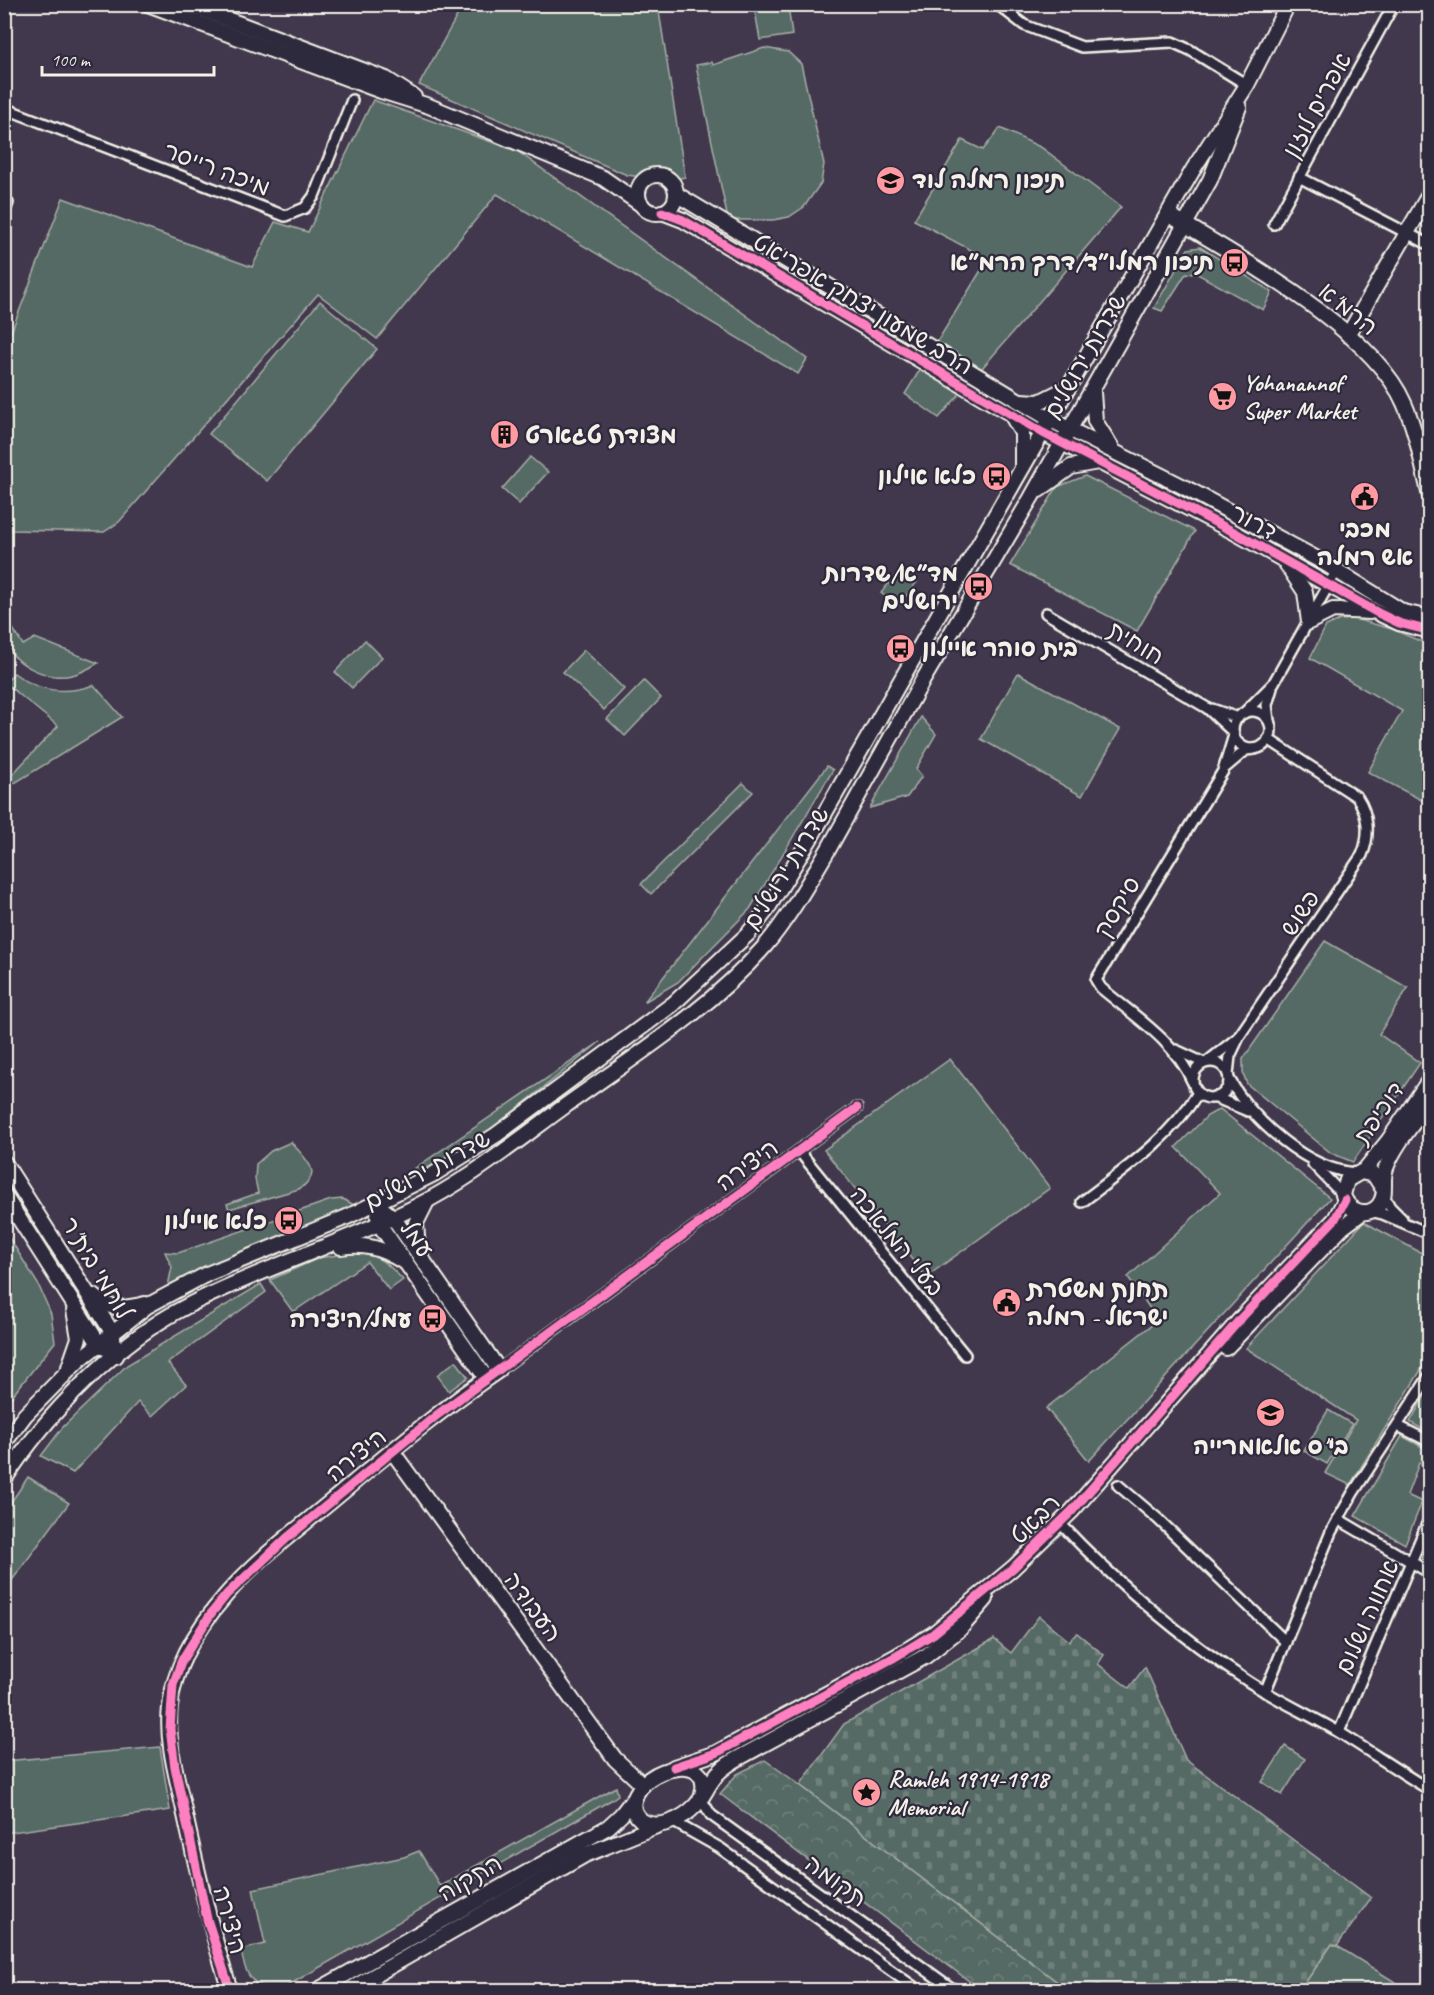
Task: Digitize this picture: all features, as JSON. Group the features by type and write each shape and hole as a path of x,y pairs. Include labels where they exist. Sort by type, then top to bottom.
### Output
{"street":[{"path":"148,4 381,92 429,106 603,178 650,211 662,212 672,206 676,194 672,182 662,176 650,177 640,184 638,193 642,205"},
{"path":"187,4 386,79 429,106"},
{"path":"997,4 1024,25 1082,47 1172,42 1190,50 1247,85"},
{"name":"שדרות ירושלים","path":"4,1443 26,1415 99,1344 153,1302 207,1274 376,1204 444,1168 496,1135 673,1004 748,934 766,911 804,849 1071,386 1167,214 1247,85 1288,4"},
{"name":"אפרים לוזון","path":"1274,224 1394,4"},
{"name":"שדרות ירושלים","path":"4,1480 40,1429 116,1356 184,1307 380,1224 432,1198 508,1151 686,1020 764,947 810,878 1094,388 1219,160 1247,85"},
{"name":"מיכה רייסר","path":"4,108 285,216 295,214 305,208 314,196 352,100"},
{"path":"1299,177 1430,245"},
{"path":"603,178 640,184"},
{"path":"1348,334 1430,193"},
{"name":"הרב שמעון יצחק אפריאט","path":"676,194 1012,406 1043,433 1062,442"},
{"path":"4,213 8,202"},
{"name":"הרב שמעון יצחק אפריאט","path":"662,212 683,220 1012,406 1070,430"},
{"name":"הרמ\"א","path":"1167,214 1282,286 1348,334 1381,366 1404,402 1416,437 1430,496"},
{"path":"1021,470 1022,433 1012,406 1039,402 1071,386"},
{"path":"1094,388 1095,421 1104,439 1118,454"},
{"name":"דרור","path":"1070,430 1337,570 1403,612 1430,618"},
{"name":"דרור","path":"1062,442 1378,613 1399,623 1430,631"},
{"path":"1031,498 1049,481 1071,467 1085,463 1103,463"},
{"path":"1280,558 1305,592 1309,622"},
{"path":"1273,684 1241,715 1234,733 1241,745 1254,749 1268,739 1271,727 1267,705 1273,684 1337,570"},
{"path":"1309,622 1333,610 1378,613"},
{"name":"חוחית","path":"1046,613 1207,708 1234,733"},
{"name":"חוחית","path":"1207,708 1241,715"},
{"path":"1241,715 1261,713 1269,721"},
{"name":"סיקסק","path":"1192,1081 1183,1062 1168,1045 1101,988 1096,980 1222,771 1234,733"},
{"name":"פשוש","path":"1228,1076 1230,1056 1240,1035 1362,855 1368,835 1362,805 1346,789 1268,739"},
{"name":"סיקסק","path":"1222,771 1237,756 1254,749"},
{"name":"פשוש","path":"1205,1062 1240,1035"},
{"name":"סיקסק","path":"1168,1045 1205,1062"},
{"path":"1253,1113 1222,1065 1205,1062 1195,1070 1192,1081 1198,1093 1253,1113 1305,1155 1352,1209 1383,1214 1430,1234"},
{"path":"1214,1097 1223,1093 1228,1076"},
{"name":"דוכיפת","path":"1360,1173 1389,1142 1430,1079"},
{"path":"1082,1202 1149,1151 1185,1113 1198,1093"},
{"name":"דוכיפת","path":"1384,1192 1386,1168 1430,1100"},
{"name":"היצירה","path":"231,1989 207,1919 173,1758 170,1708 173,1685 182,1660 226,1594 287,1538 392,1451 486,1378 857,1108"},
{"name":"בעלי המלאכה","path":"799,1151 965,1355"},
{"path":"1305,1155 1334,1171 1374,1175 1401,1219 1417,1229"},
{"name":"לוחמי בית\"ר","path":"4,1162 112,1332 116,1356"},
{"path":"1344,1198 1347,1180 1360,1173"},
{"path":"1366,1212 1379,1205 1384,1192"},
{"name":"לוחמי בית\"ר","path":"4,1195 99,1344 116,1356"},
{"path":"419,1254 417,1216 432,1198"},
{"name":"רבאט","path":"702,1797 714,1778 735,1760 902,1670 942,1645 1013,1568 1060,1523 1176,1395 1243,1316 1335,1219 1344,1198"},
{"name":"עמל","path":"376,1204 393,1217 499,1370"},
{"name":"עמל","path":"376,1204 380,1224 486,1378"},
{"name":"רבאט","path":"1176,1395 1251,1324 1343,1227 1366,1212"},
{"path":"315,1252 366,1245 389,1253 408,1266"},
{"path":"84,1287 107,1306 128,1308 153,1302"},
{"path":"53,1388 68,1370 79,1338 77,1321 68,1294"},
{"path":"1265,1692 1338,1520 1430,1375"},
{"path":"1398,1426 1430,1442"},
{"name":"העבודה","path":"392,1451 639,1790"},
{"path":"1118,1485 1158,1519 1286,1642"},
{"name":"אחווה ושלום","path":"1339,1732 1430,1517"},
{"path":"1338,1520 1430,1573"},
{"name":"רבאט","path":"1060,1523 1092,1558 1216,1659 1265,1692 1339,1732 1430,1790"},
{"name":"רבאט","path":"675,1767 721,1750 918,1644 1013,1568"},
{"path":"675,1767 688,1769 700,1777 704,1784 702,1797 688,1812 668,1822 649,1824 637,1816 633,1806 639,1790 657,1774 675,1767"},
{"name":"התקוה","path":"318,1990 608,1827 621,1815 639,1790"},
{"name":"תקומה","path":"702,1797 711,1815 954,1990"},
{"name":"התקוה","path":"349,1990 585,1855 668,1822"},
{"name":"תקומה","path":"668,1822 720,1848 918,1990"}],"green space":[{"path":"463,5 658,5 685,177 676,179 659,170 641,177 627,175 419,85"},
{"path":"754,5 788,5 792,35 760,40"},
{"path":"764,48 788,52 801,64 824,164 821,183 804,207 789,217 773,220 728,220 696,65 712,62 713,65"},
{"path":"373,100 517,151 807,359 798,374 497,194 377,339 318,294 119,522 104,532 11,530 4,523 5,348 63,198 252,267 275,222 308,232"},
{"path":"1000,128 1042,148 1121,207 939,418 905,394 988,259 914,220 962,140 983,150"},
{"path":"1200,247 1272,292 1263,310 1194,272 1185,275 1162,311 1154,308 1188,249"},
{"path":"320,301 377,349 267,481 209,434"},
{"path":"530,457 548,472 519,504 502,489"},
{"path":"1085,476 1195,531 1137,631 1010,565 1057,487"},
{"path":"900,569 917,582 898,606 881,593"},
{"path":"4,614 23,645 35,638 98,663 79,673 62,676 41,673 31,668 14,655 8,647 4,637"},
{"path":"1355,619 1392,629 1429,645 1429,804 1368,772 1402,711 1310,658 1326,626 1340,620"},
{"path":"365,640 382,657 352,688 335,672"},
{"path":"584,650 624,689 604,710 563,672"},
{"path":"14,673 33,684 52,690 72,690 94,685 122,717 5,789 5,782 58,726 5,683"},
{"path":"1018,673 1120,729 1082,796 981,739"},
{"path":"644,681 661,698 625,736 607,719"},
{"path":"921,717 936,734 916,769 922,776 907,797 870,808"},
{"path":"827,766 833,770 750,909 678,982 644,1002"},
{"path":"743,783 753,792 651,894 641,884"},
{"path":"1325,941 1408,988 1379,1034 1420,1063 1353,1162 1331,1153 1247,1084 1243,1073 1243,1059"},
{"path":"600,1042 487,1133 451,1158 399,1185 405,1175"},
{"path":"950,1059 1050,1188 926,1277 824,1150"},
{"path":"1220,1109 1330,1198 1089,1461 1046,1408 1158,1320 1128,1277 1220,1193 1176,1147 1207,1116"},
{"path":"291,1142 310,1166 312,1172 307,1183 299,1189 229,1209 227,1204 258,1193 255,1179 256,1164 271,1151"},
{"path":"343,1199 354,1205 168,1286 172,1267 165,1252 178,1253 331,1200"},
{"path":"1364,1222 1429,1257 1429,1357 1350,1485 1325,1473 1356,1420 1246,1348"},
{"path":"5,1231 38,1284 51,1314 55,1342 5,1405"},
{"path":"350,1253 380,1259 403,1280 389,1290 367,1262 293,1312 270,1280 319,1258"},
{"path":"261,1284 266,1292 168,1363 186,1385 152,1416 138,1402 73,1473 41,1456 63,1427 127,1365"},
{"path":"456,1361 468,1377 449,1391 437,1375"},
{"path":"1429,1389 1429,1433 1410,1422"},
{"path":"1328,1410 1352,1424 1327,1464 1304,1451"},
{"path":"1402,1436 1430,1451 1429,1467 1419,1463 1407,1495 1422,1502 1405,1544 1355,1516"},
{"path":"28,1477 69,1503 5,1590 5,1511"},
{"path":"1039,1616 1069,1641 1077,1633 1104,1655 1098,1664 1129,1688 1145,1667 1186,1760 1371,1898 1337,1946 1332,1944 1300,1990 1068,1990 800,1785 844,1724 994,1639 1011,1653"},
{"path":"1285,1746 1305,1759 1282,1795 1262,1782"},
{"path":"160,1747 170,1810 5,1833 5,1761"},
{"path":"765,1760 1068,1990 981,1990 720,1794 737,1774"},
{"path":"616,1787 618,1795 611,1800 282,1989 257,1984 248,1974 241,1950 265,1944 253,1889 404,1857 419,1851 440,1886"},
{"path":"1332,1944 1337,1946 1408,1990 1300,1990"}],"cycle path":[{"path":"662,212 683,220 1043,433 1232,531 1378,613 1399,623 1430,631"},
{"path":"230,1990 207,1919 175,1767 170,1729 173,1685 182,1660 210,1615 227,1594 287,1538 437,1415 857,1108"},
{"path":"674,1767 716,1753 895,1657 933,1634 1013,1568 1072,1511 1243,1316 1335,1219 1345,1200"}],"place":[{"name":"תיכון רמלה לוד","path":"891,180"},
{"name":"תיכון רמלו״ד/דרך הרמ״א","path":"1235,262"},
{"name":"Yohanannof Super Market","path":"1222,397"},
{"name":"מצודת טגארט","path":"504,435"},
{"name":"כלא אילון","path":"997,476"},
{"name":"מכבי אש רמלה","path":"1365,496"},
{"name":"מד״א/שדרות ירושלים","path":"979,587"},
{"name":"בית סוהר איילון","path":"901,648"},
{"name":"כלא איילון","path":"288,1221"},
{"name":"תחנת משטרת ישראל - רמלה","path":"1006,1303"},
{"name":"עמל/היצירה","path":"433,1319"},
{"name":"בי\"ס אלאמרייה","path":"1271,1413"},
{"name":"Ramleh 1914-1918 Memorial","path":"867,1793"}]}
